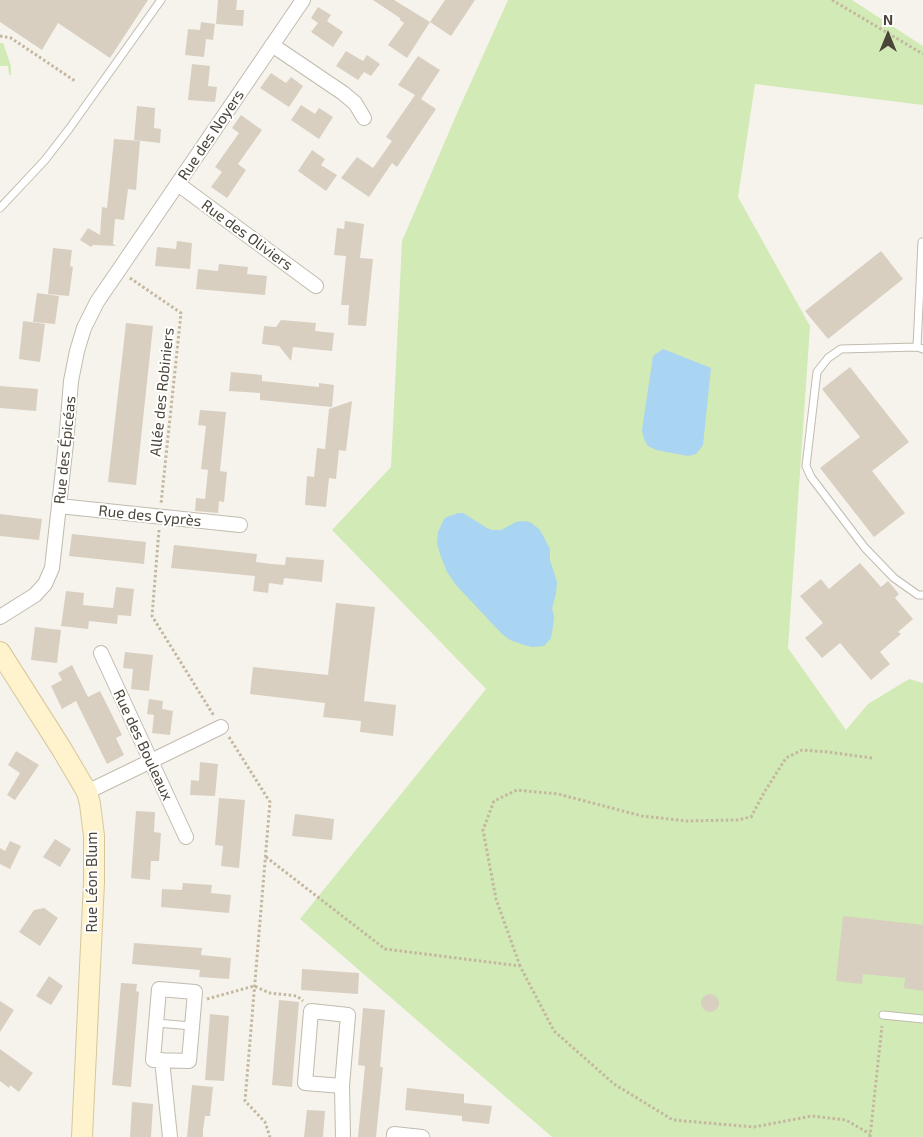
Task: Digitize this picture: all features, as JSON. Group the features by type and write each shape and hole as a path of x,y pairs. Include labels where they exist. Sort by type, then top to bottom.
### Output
{"main road":[{"name":"Rue Léon Blum","path":"0,652 61,748 87,792 90,804 94,836 94,882 82,1137"}],"street":[{"name":"Rue des Noyers","path":"119,270 303,0"},
{"path":"272,45 343,93 355,103 364,118"},
{"name":"Rue des Oliviers","path":"178,184 316,286"},
{"name":"Rue des Épicéas","path":"0,617 35,595 45,584 52,568 71,381 77,351 84,328 97,302 119,270"},
{"name":"Rue des Cyprès","path":"59,506 240,525"},
{"name":"Rue des Bouleaux","path":"101,653 186,837"},
{"path":"87,792 221,727"},
{"path":"159,990 195,992 194,1002 190,1061 153,1060 159,990"},
{"path":"342,1086 305,1083 311,1011 348,1015 342,1086 343,1137"},
{"path":"162,1060 170,1137"},
{"path":"394,1137 394,1134 422,1137"}],"lane":[{"path":"0,208 45,160 161,0"},
{"path":"922,242 920,348 841,349 828,358 817,372 806,466 811,477 865,548 894,578 918,595 923,596"},
{"path":"883,1015 923,1019"},
{"path":"156,1023 192,1026"}],"path":[{"path":"832,0 923,54"},
{"path":"0,36 11,38 75,81"},
{"name":"Allée des Robiniers","path":"119,270 181,313 160,517"},
{"path":"160,517 152,616 270,802 245,1100 265,1122 270,1137"},
{"path":"872,758 802,750 786,758 751,817 737,820 688,821 642,816 558,794 517,790 494,801 483,830 496,899 520,966 554,1031 614,1084 673,1120 754,1127 812,1116 846,1120 870,1136 883,1015"},
{"path":"266,857 385,949 520,966"},
{"path":"194,1002 254,986 270,994 297,996 307,1004 311,1011"}],"green space":[{"path":"508,0 852,0 923,46 923,105 755,84 738,197 810,326 788,648 846,730 868,704 909,679 923,683 923,1137 552,1137 300,919 486,689 332,530 391,467 402,241"},
{"path":"0,43 3,43 11,66 11,75 9,75 8,66 0,66"}],"water":[{"path":"663,349 711,368 703,445 696,454 688,456 656,450 648,446 644,439 642,430 653,356"},
{"path":"458,513 463,513 492,530 501,530 516,522 523,521 530,522 540,530 550,549 550,560 557,582 552,608 554,617 551,638 544,646 532,647 524,645 510,640 502,634 456,585 447,572 437,543 438,532 444,519"}],"building":[{"path":"0,0 148,0 110,58 58,23 42,50 0,22"},
{"path":"218,0 237,0 236,10 244,10 243,26 216,24"},
{"path":"373,0 394,0 430,22 407,58 388,45 404,23 400,18"},
{"path":"445,0 475,0 451,36 430,22"},
{"path":"318,7 331,15 327,21 343,32 333,47 311,32 318,23 311,18"},
{"path":"201,22 215,24 213,40 206,39 204,57 185,55 188,29 200,30"},
{"path":"346,51 363,61 367,55 380,64 371,76 364,72 358,80 336,66"},
{"path":"418,56 440,70 421,99 436,109 397,167 392,163 369,197 341,178 357,157 373,168 392,141 386,137 415,95 398,85"},
{"path":"192,64 210,66 208,86 217,87 215,102 188,100"},
{"path":"271,73 286,83 291,77 303,86 289,107 260,88"},
{"path":"301,105 315,114 319,108 333,117 319,139 291,120"},
{"path":"137,106 155,108 154,128 161,129 160,143 134,140"},
{"path":"241,115 262,130 238,164 246,170 227,198 211,187 222,172 215,167 239,133 232,128"},
{"path":"114,139 140,141 136,190 128,189 124,220 115,219 113,244 116,246 93,245 91,247 80,240 88,228 100,235 102,207 107,208"},
{"path":"312,150 325,159 321,165 337,175 326,191 298,171"},
{"path":"345,221 364,224 360,258 373,259 366,326 348,325 349,305 341,305 346,256 334,255 337,228 344,229"},
{"path":"177,241 192,243 190,269 155,266 157,247 176,249"},
{"path":"53,248 72,250 70,266 73,267 69,296 48,294"},
{"path":"881,251 903,279 828,339 805,311"},
{"path":"219,264 248,267 247,274 267,276 265,295 196,289 198,269 218,271"},
{"path":"37,293 59,296 55,324 33,322"},
{"path":"281,320 316,323 315,331 334,333 332,351 293,347 291,361 279,346 262,344 264,326 276,327"},
{"path":"23,321 45,324 40,362 19,359"},
{"path":"126,323 153,326 136,485 108,482"},
{"path":"850,367 909,442 872,471 905,513 874,537 820,468 860,437 822,389"},
{"path":"231,372 262,375 262,381 319,387 319,383 334,385 332,407 260,400 260,393 229,391"},
{"path":"0,386 38,389 36,411 0,408"},
{"path":"352,401 346,451 339,450 336,479 329,478 326,507 305,505 307,476 314,477 317,448 325,449 329,409"},
{"path":"200,410 226,412 220,471 227,472 224,502 219,501 218,513 195,511 196,498 205,499 208,470 201,469 206,426 198,425"},
{"path":"0,514 42,519 39,540 0,536"},
{"path":"72,534 146,542 144,564 69,556"},
{"path":"174,545 257,554 256,562 271,564 285,565 286,557 324,560 322,582 284,578 283,585 269,583 268,593 253,591 255,576 171,568"},
{"path":"860,563 881,587 888,581 899,594 895,598 913,619 898,632 901,634 880,652 890,664 871,680 840,643 822,658 805,638 823,623 800,596 821,579 829,589"},
{"path":"116,587 134,589 131,616 118,615 117,624 89,621 88,629 61,626 66,591 84,593 83,605 113,608"},
{"path":"336,603 375,607 364,701 396,705 393,736 360,732 361,721 323,717 325,703 250,694 253,667 328,675"},
{"path":"35,627 61,630 57,663 31,660"},
{"path":"125,652 153,655 149,691 131,689 133,669 123,668"},
{"path":"72,665 88,697 100,691 122,735 116,738 124,755 107,764 76,701 62,709 51,686 62,680 58,673"},
{"path":"149,699 163,701 162,709 173,711 170,735 152,733 154,715 147,714"},
{"path":"16,751 39,765 15,800 7,795 20,773 8,765"},
{"path":"200,762 218,764 215,796 190,795 191,780 199,781"},
{"path":"219,798 245,800 239,868 221,866 223,846 215,845"},
{"path":"136,811 155,812 154,832 161,833 159,861 151,861 150,880 131,878"},
{"path":"295,814 334,819 332,840 292,836"},
{"path":"55,839 71,849 60,867 43,857"},
{"path":"10,841 21,846 10,869 0,864 0,848 5,851"},
{"path":"183,883 212,885 211,893 231,895 229,913 161,907 162,889 182,890"},
{"path":"44,908 58,918 40,946 19,932 34,910"},
{"path":"843,916 923,925 923,991 904,988 905,978 863,974 862,984 836,981"},
{"path":"134,943 202,948 201,955 231,958 229,979 199,977 200,970 132,964"},
{"path":"302,969 359,973 358,994 301,990"},
{"path":"49,976 63,986 51,1005 36,996"},
{"path":"121,983 137,984 136,991 139,992 131,1087 112,1085"},
{"path":"710,994 716,997 719,1003 716,1009 710,1012 704,1009 701,1003 704,997"},
{"path":"279,1000 299,1002 292,1087 272,1085"},
{"path":"0,1001 14,1010 0,1032"},
{"path":"363,1008 385,1010 380,1067 383,1067 376,1137 358,1137 365,1066 358,1065"},
{"path":"210,1014 229,1016 224,1081 205,1080"},
{"path":"0,1049 33,1073 19,1092 10,1085 9,1088 0,1081"},
{"path":"192,1085 213,1087 210,1116 205,1116 203,1137 187,1137"},
{"path":"407,1088 464,1094 464,1103 492,1106 489,1124 462,1121 462,1116 405,1110"},
{"path":"132,1102 153,1104 151,1137 130,1137"},
{"path":"307,1110 325,1111 323,1137 304,1137"}]}
